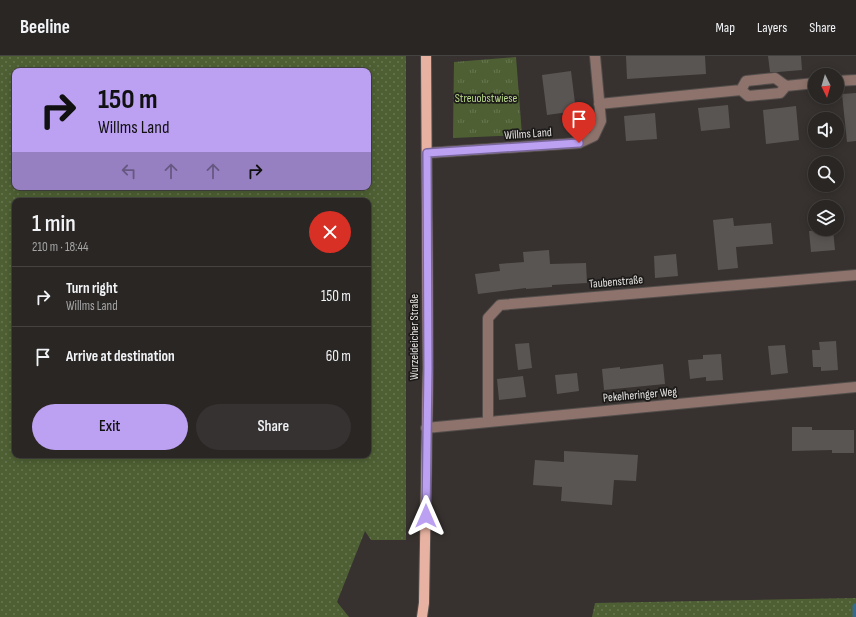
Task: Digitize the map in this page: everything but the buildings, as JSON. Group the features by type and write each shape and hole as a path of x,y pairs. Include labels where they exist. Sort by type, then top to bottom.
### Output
{"main road":[{"name":"Wurzeldeicher Straße","path":"422,617 424,603 428,368 426,56"}],"street":[{"name":"Willms Land","path":"427,153 579,143 594,136 601,121 595,56"},
{"path":"741,90 746,81 775,78 786,86 808,84"},
{"path":"844,81 856,80"},
{"path":"599,104 741,90 748,96 780,93 786,86"},
{"name":"Taubenstraße","path":"488,422 488,318 500,305 856,275"},
{"name":"Pekelheringer Weg","path":"426,428 856,387"}],"green space":[{"path":"0,56 406,56 406,540 371,540 365,531 337,602 349,617 0,617"},
{"name":"Streuobstwiese","path":"516,57 522,135 453,138 454,62"},
{"path":"856,598 856,617 592,617 595,603"}],"waterway":[{"path":"855,606 855,617"}],"route":[{"path":"426,516 428,368 427,153 579,143"}]}
